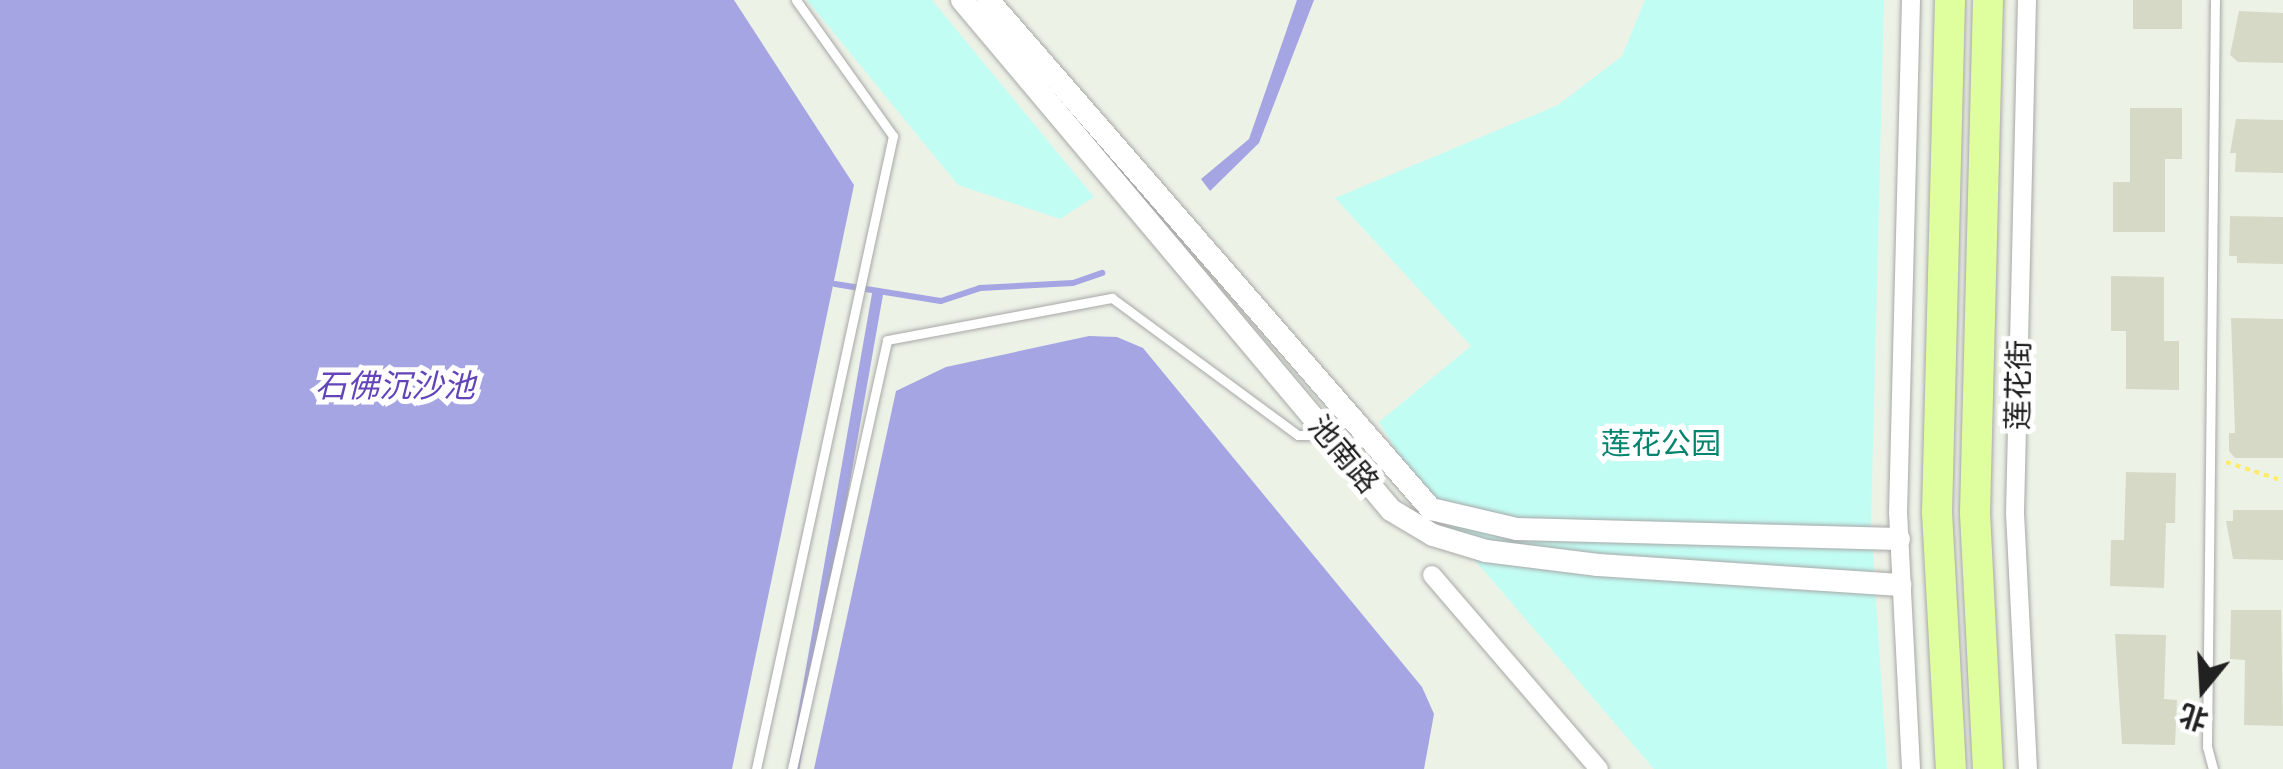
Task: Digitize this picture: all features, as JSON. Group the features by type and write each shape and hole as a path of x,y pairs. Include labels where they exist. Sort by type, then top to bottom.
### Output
{"main road":[{"path":"1950,0 1938,512 1950,769"},
{"name":"莲花街","path":"1988,0 1975,513 1988,769"}],"street":[{"name":"池南路","path":"962,0 1392,510 1432,536 1486,550 1598,565 1900,585"},
{"name":"池南路","path":"988,0 1431,509 1517,529 1899,539"},
{"path":"1911,0 1899,539 1911,769"},
{"name":"莲花街","path":"2027,0 2015,513 2028,769"},
{"path":"1432,575 1599,769"}],"lane":[{"path":"756,769 866,282 893,136 796,0"},
{"path":"2213,769 2206,747 2215,0"},
{"path":"792,769 887,340 1112,298 1298,435 1328,434"}],"path":[{"path":"2210,456 2283,482"}],"green space":[{"path":"807,0 932,0 1094,197 1060,219 958,185"},
{"name":"莲花公园","path":"1645,0 1884,0 1871,525 1887,769 1654,769 1431,509 1379,422 1471,346 1335,198 1558,105 1622,56"}],"water":[{"name":"石佛沉沙池","path":"0,0 734,0 854,185 732,769 0,769"},
{"path":"1297,0 1314,0 1259,143 1210,191 1201,179 1249,139"},
{"path":"873,288 884,290 799,769 788,769"},
{"path":"1089,336 1117,337 1143,348 1422,687 1434,714 1424,769 814,769 896,391 946,367"}],"building":[{"path":"2133,0 2182,0 2182,29 2133,29"},
{"path":"2239,11 2283,13 2283,63 2238,62 2230,55"},
{"path":"2130,108 2182,108 2182,159 2165,159 2165,232 2113,232 2113,182 2130,182"},
{"path":"2236,119 2283,120 2283,173 2235,172 2236,153 2230,153"},
{"path":"2230,216 2283,217 2283,264 2237,263 2237,256 2229,256"},
{"path":"2111,276 2164,277 2164,341 2179,341 2179,390 2126,389 2126,331 2111,331"},
{"path":"2231,318 2283,319 2283,458 2235,458 2229,451 2229,433 2235,433"},
{"path":"2126,472 2176,473 2175,523 2166,523 2164,588 2110,586 2111,540 2124,540"},
{"path":"2233,510 2283,510 2283,560 2233,559 2226,521 2233,521"},
{"path":"2231,610 2281,610 2283,726 2244,725 2245,660 2230,659"},
{"path":"2115,634 2166,635 2164,699 2177,700 2175,745 2122,744"}],"waterway":[{"path":"835,284 941,301 980,288 1073,283 1102,273"}]}
